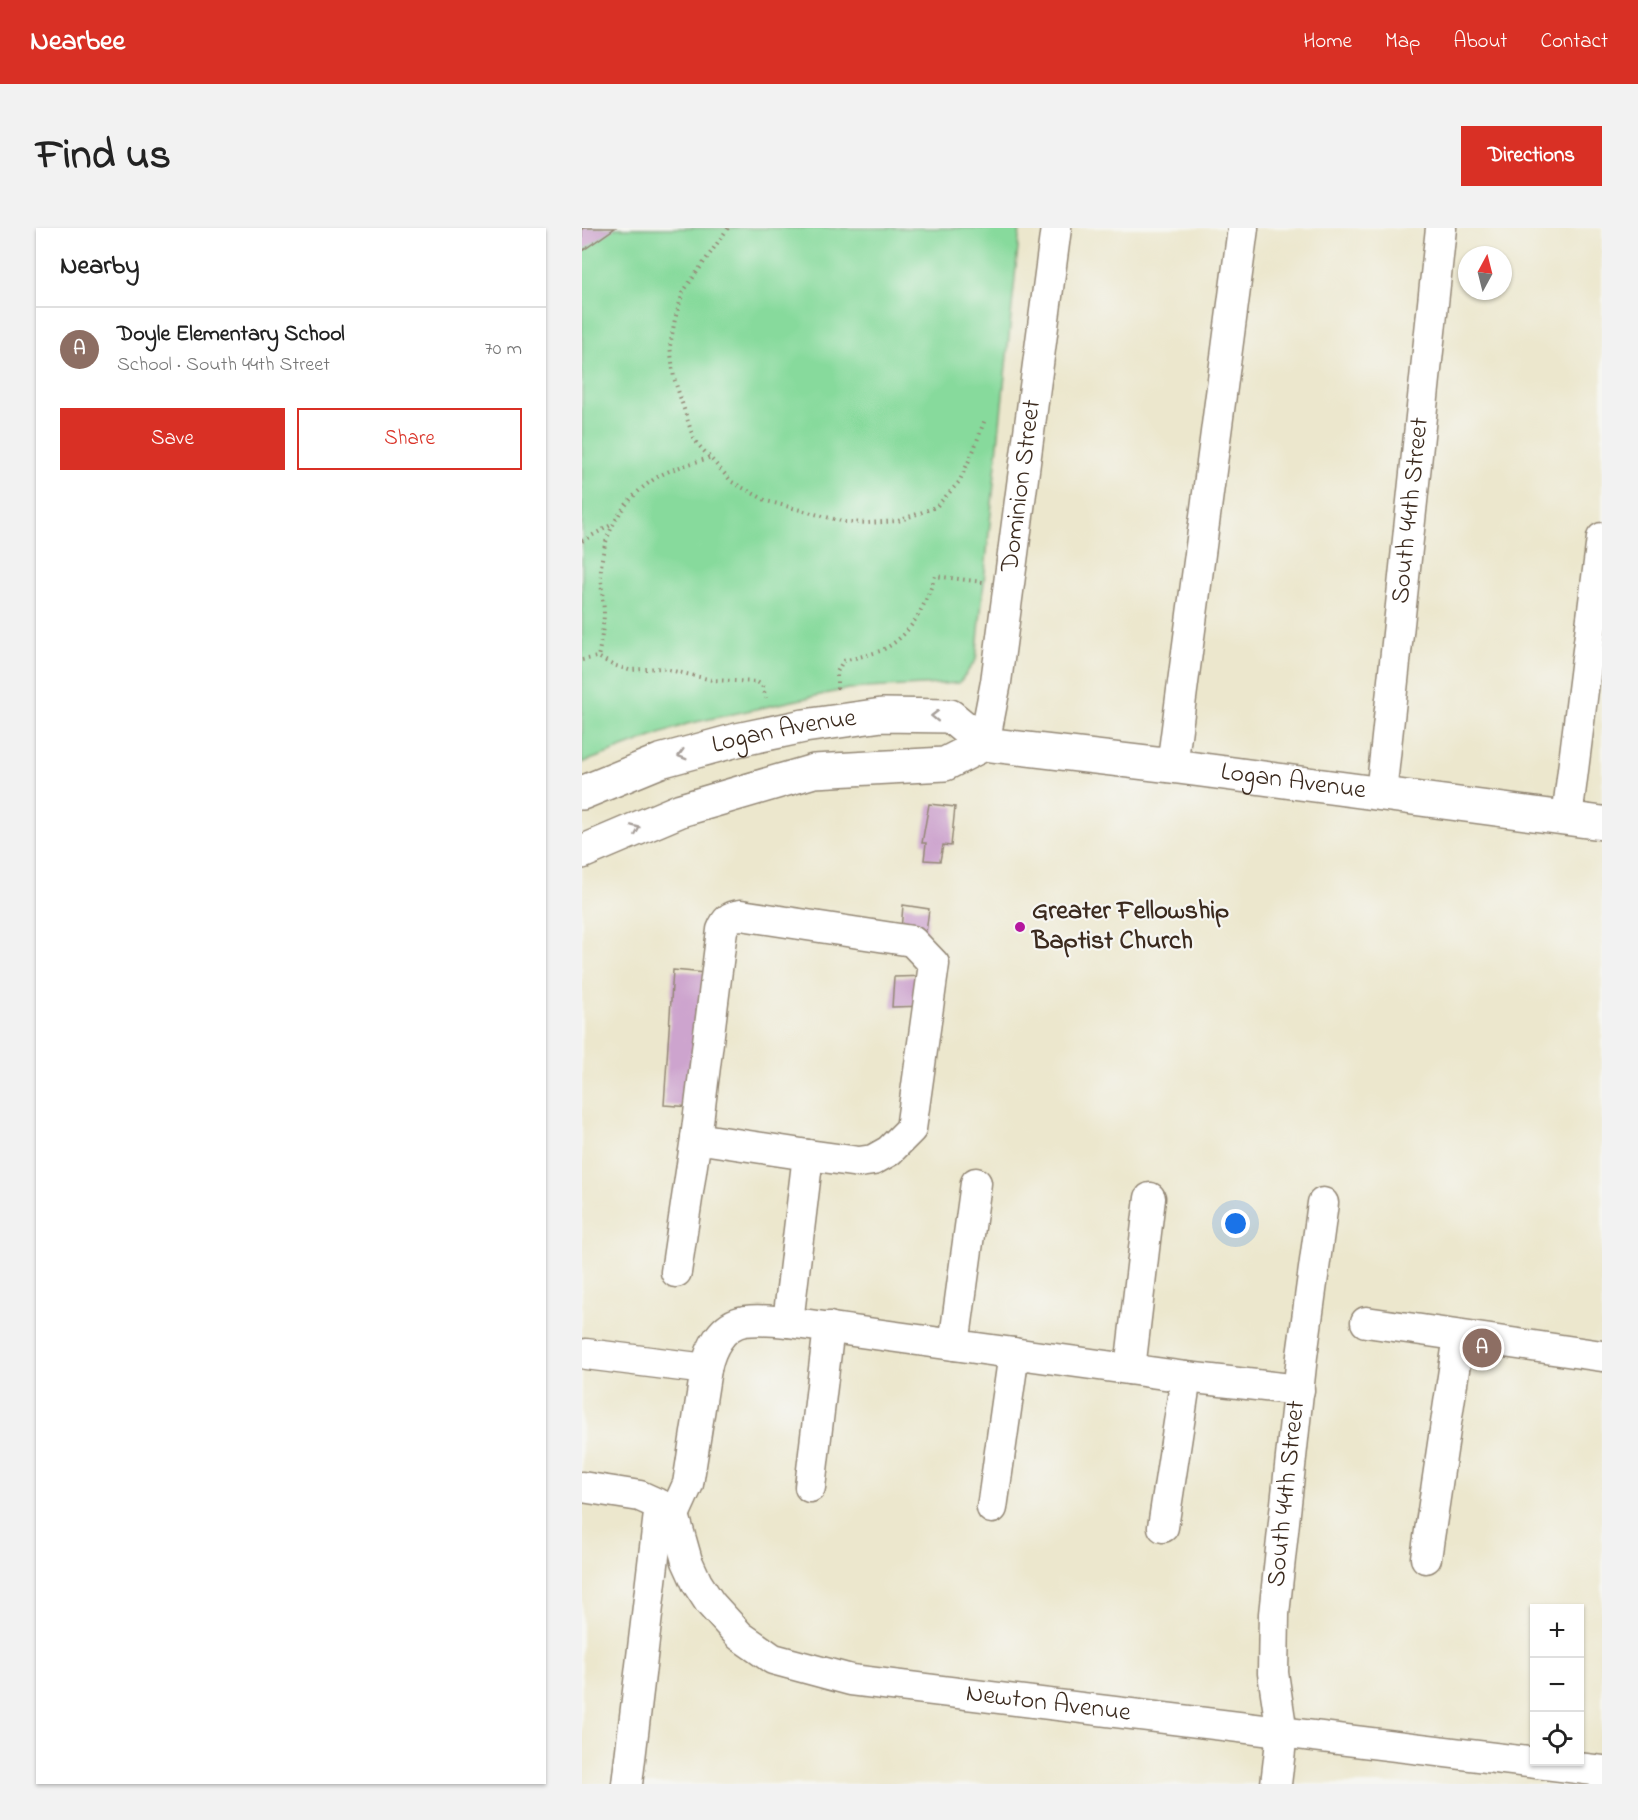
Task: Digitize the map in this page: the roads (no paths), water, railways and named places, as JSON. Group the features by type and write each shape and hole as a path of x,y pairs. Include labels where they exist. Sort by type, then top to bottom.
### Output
{"main road":[{"name":"Logan Avenue","path":"582,794 660,761 737,740 804,726 882,716 950,716 984,744 1172,766 1602,823"},
{"name":"Logan Avenue","path":"582,852 681,810 814,771 945,764 984,744"}],"street":[{"name":"Dominion Street","path":"984,744 996,682 1056,228"},
{"path":"1172,766 1243,228"},
{"name":"South 44th Street","path":"1381,794 1441,228"},
{"path":"1567,818 1602,538"},
{"path":"676,1272 696,1138 722,930 725,922 732,916 741,915 912,941 934,964 911,1129 890,1151 873,1160 859,1162 696,1138"},
{"path":"788,1322 808,1155"},
{"path":"954,1345 976,1183"},
{"path":"1130,1369 1150,1198"},
{"name":"South 44th Street","path":"1276,1784 1282,1733 1273,1673 1274,1614 1323,1203"},
{"path":"627,1784 667,1510 688,1484 709,1354 716,1341 731,1327 743,1321 788,1322 1186,1377 1299,1390"},
{"path":"1366,1322 1602,1356"},
{"path":"810,1487 829,1327"},
{"path":"1426,1558 1459,1336"},
{"path":"992,1508 1014,1353"},
{"path":"586,1354 705,1369"},
{"path":"1163,1527 1186,1377"},
{"path":"582,1487 640,1496 667,1510"},
{"name":"Newton Avenue","path":"667,1510 687,1561 710,1603 740,1636 773,1659 851,1680 1602,1771"}],"place":[{"name":"Greater Fellowship Baptist Church","path":"1020,927"},
{"name":"Doyle Elementary School","path":"1482,1348"}]}
